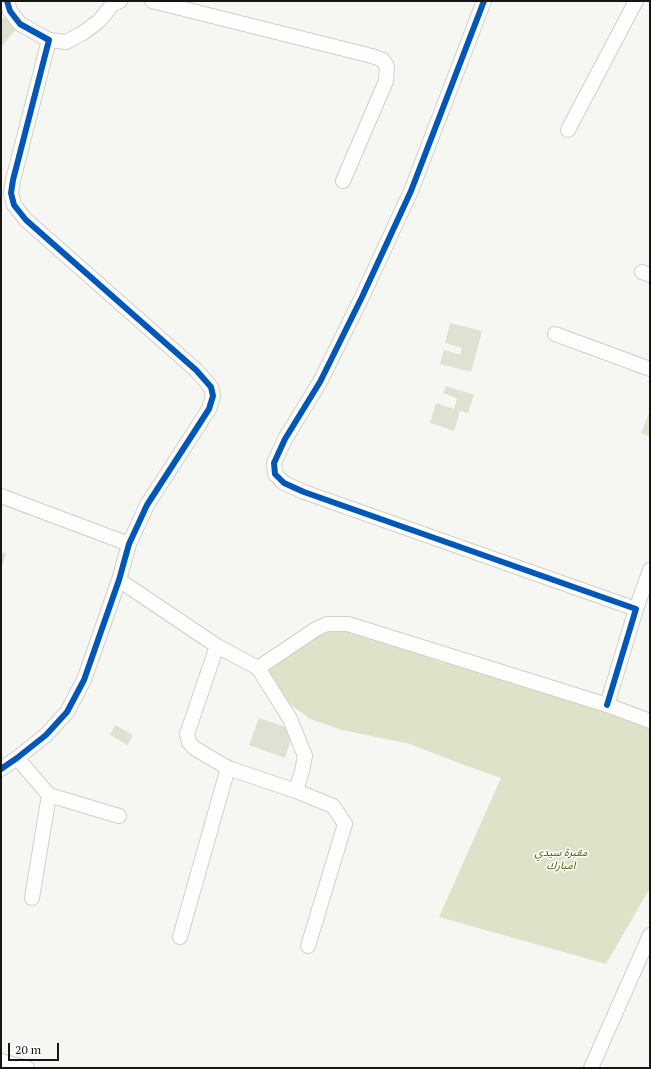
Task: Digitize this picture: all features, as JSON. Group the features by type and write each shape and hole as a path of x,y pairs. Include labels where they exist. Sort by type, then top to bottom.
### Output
{"street":[{"path":"7,1 10,11 20,24 48,40 66,42 84,33 98,21 113,4 120,1"},
{"path":"152,1 383,60 387,67 386,81 343,181"},
{"path":"484,1 411,191 362,297 320,382 285,439 274,463 275,474 284,483 304,492 636,609"},
{"path":"568,130 636,1"},
{"path":"1,769 46,735 67,712 84,680 120,580 129,544 148,505 209,409 213,396 211,387 196,370 26,220 14,205 11,193 13,180 48,40"},
{"path":"555,334 650,369"},
{"path":"1,496 129,544"},
{"path":"607,705 636,609 650,570"},
{"path":"120,580 217,646 258,668 290,719 305,756 296,791"},
{"path":"258,668 316,628 327,624 348,624 607,705 650,721"},
{"path":"217,646 187,734 189,742 194,748 228,768 296,791 334,806 345,824 308,946"},
{"path":"17,758 49,795 119,816"},
{"path":"180,937 228,768"},
{"path":"32,898 49,795"},
{"path":"591,1068 650,935"},
{"path":"1,1061 27,1068"}],"green space":[{"name":"مقبرة سيدي امبارك","path":"331,625 398,646 440,662 461,664 539,688 600,711 639,719 650,725 650,888 606,964 439,917 501,778 410,744 342,730 310,719 279,696 269,676 266,659"}],"building":[{"path":"1,17 20,24 1,47"},
{"path":"450,323 482,331 471,372 440,364 444,350 460,355 462,348 445,343"},
{"path":"446,386 474,395 468,413 460,411 454,431 430,423 436,403 454,409 457,398 443,393"},
{"path":"650,411 650,437 641,433"},
{"path":"1,552 6,554 1,569"},
{"path":"259,718 294,730 285,758 249,745"},
{"path":"115,725 133,735 128,745 110,735"}],"cycle path":[{"path":"1,769 46,735 67,712 84,680 119,580 129,544 147,505 209,409 213,396 211,387 196,370 26,220 14,205 11,193 13,180 49,40 20,24 10,11 7,1"},
{"path":"484,1 411,191 362,297 320,382 285,439 274,463 275,474 284,483 304,492 636,609 607,705"}]}
